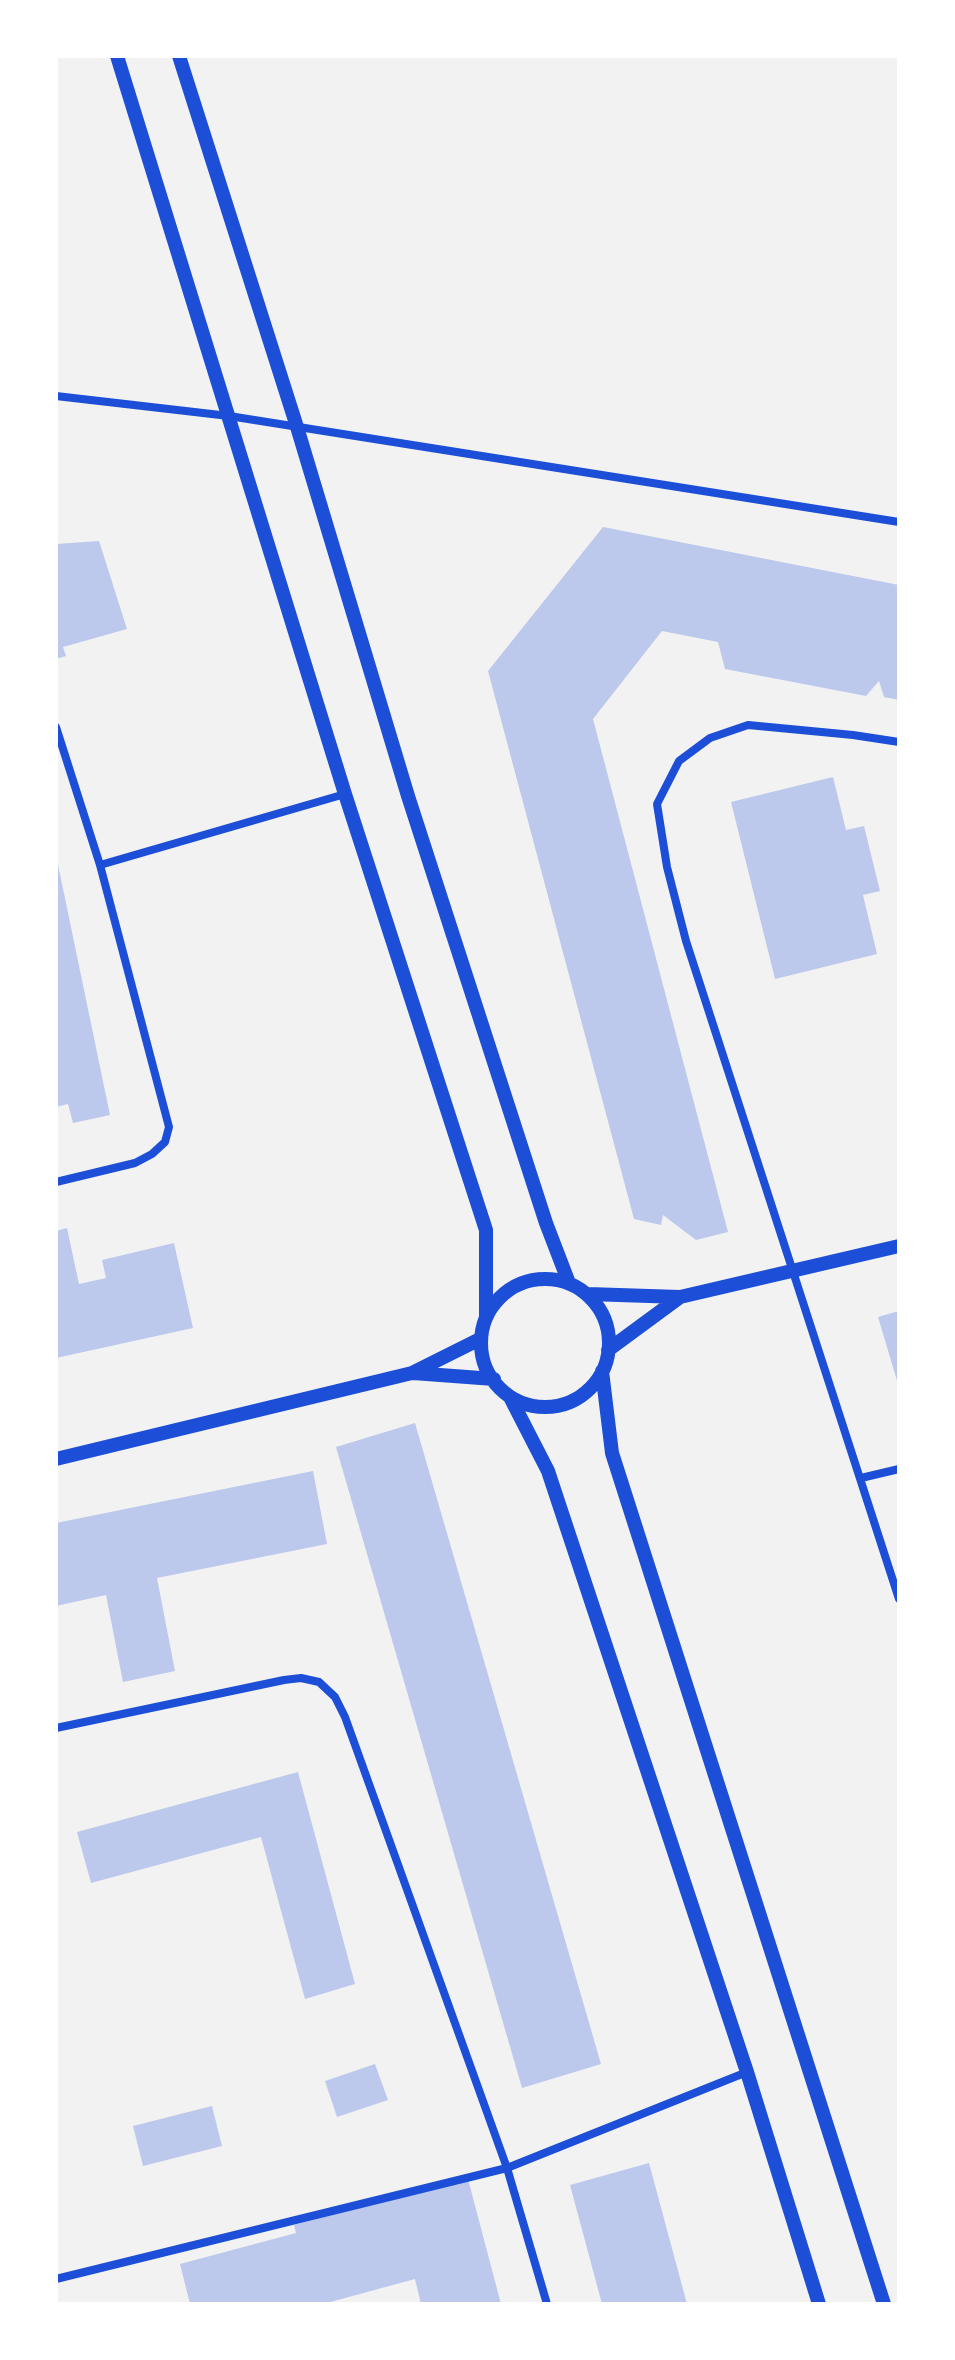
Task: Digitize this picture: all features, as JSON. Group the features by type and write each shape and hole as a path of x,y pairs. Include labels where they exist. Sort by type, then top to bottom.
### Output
{"street":[{"path":"117,56 345,794 486,1230 486,1317"},
{"path":"179,56 297,427 408,796 546,1223 569,1283"},
{"path":"56,396 229,416 899,522"},
{"path":"899,742 748,725 710,738 679,761 657,804 667,867 686,941 899,1599"},
{"path":"56,727 100,865 169,1127 165,1142 135,1163 56,1182"},
{"path":"100,865 345,794"},
{"path":"588,1294 680,1297 899,1246"},
{"path":"510,1397 530,1406 553,1406 575,1400 592,1386 602,1371 608,1350 606,1321 588,1294 569,1283 547,1278 525,1281 509,1289 493,1304 486,1317 480,1339 481,1352 488,1373 510,1397 548,1471 747,2072 819,2304"},
{"path":"608,1350 680,1297"},
{"path":"56,1459 412,1373 480,1339"},
{"path":"602,1371 612,1453 884,2304"},
{"path":"412,1373 494,1379"},
{"path":"861,1478 899,1469"},
{"path":"56,1728 301,1678 319,1682 335,1697 345,1717 507,2168 547,2304"},
{"path":"56,2279 507,2168 747,2072"}],"building":[{"path":"603,527 899,585 899,700 884,697 879,681 866,696 725,669 718,642 662,631 593,719 728,1232 696,1240 663,1215 661,1225 634,1219 488,671"},
{"path":"99,541 127,629 63,647 66,656 56,659 56,544"},
{"path":"833,777 846,830 864,826 880,891 863,895 877,954 775,979 731,802"},
{"path":"56,855 110,1115 73,1123 68,1104 56,1107"},
{"path":"67,1228 79,1284 106,1278 102,1260 174,1243 193,1328 56,1358 56,1231"},
{"path":"899,1311 899,1384 898,1384 878,1317"},
{"path":"415,1423 601,2064 522,2088 336,1447"},
{"path":"313,1471 327,1544 157,1578 175,1671 123,1682 106,1595 56,1606 56,1523"},
{"path":"298,1772 355,1984 305,1999 261,1837 91,1883 77,1832"},
{"path":"375,2064 388,2100 337,2117 325,2081"},
{"path":"212,2106 222,2146 143,2166 133,2126"},
{"path":"649,2163 687,2304 602,2304 570,2185"},
{"path":"468,2179 501,2304 421,2304 415,2279 323,2304 190,2304 180,2264 296,2233 294,2225"}]}
